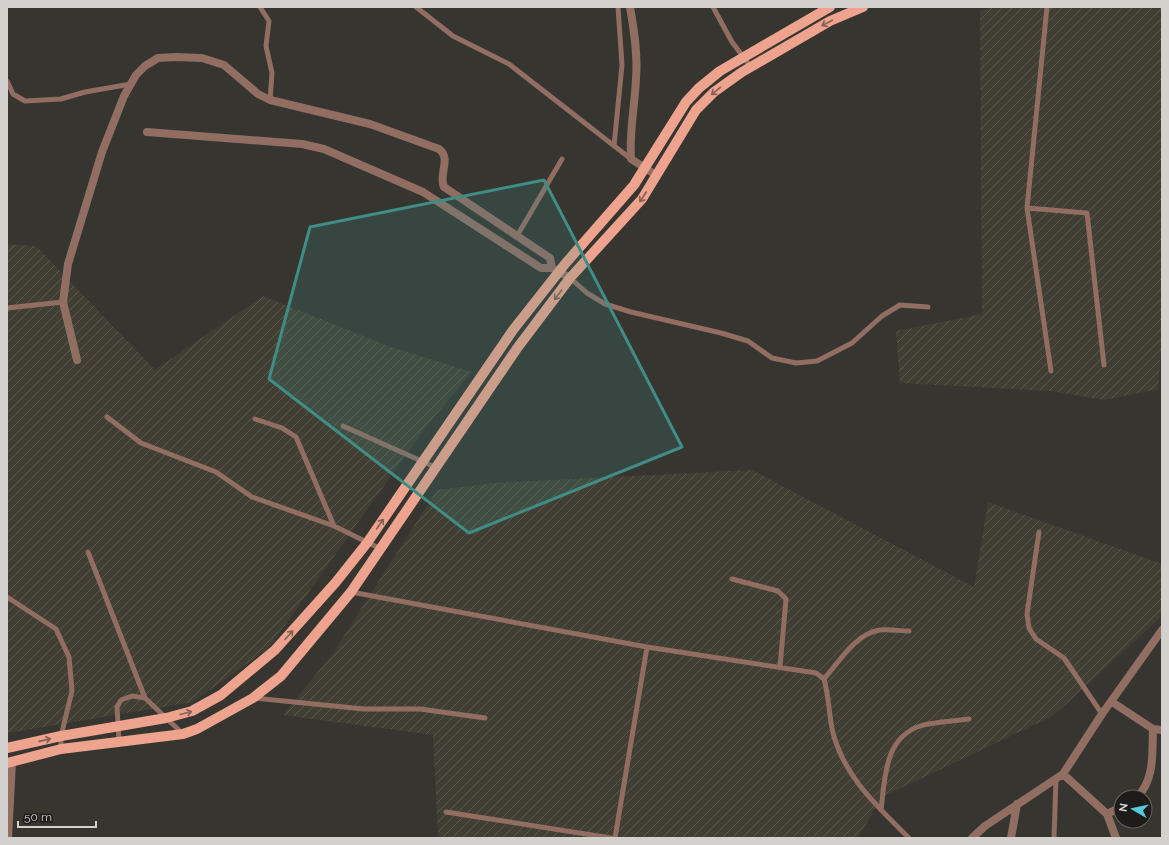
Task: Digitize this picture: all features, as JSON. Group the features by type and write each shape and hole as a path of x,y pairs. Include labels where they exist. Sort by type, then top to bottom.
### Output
{"main road":[{"path":"7,748 61,736 118,727 192,712 221,695 244,678 275,650 336,582 367,542 556,270 634,185 686,102 699,88 720,71 830,7"},
{"path":"9,762 60,749 183,734 197,729 253,698 280,676 351,592 382,549 518,347 570,278 642,199 696,110 714,92 751,67 830,21 863,7"}],"street":[{"path":"630,7 635,38 636,77 630,142 631,159 656,175"},
{"path":"77,360 63,302 68,264 102,152 124,96 145,66 158,58 202,58 224,65 258,94 270,100 370,124 439,149 444,152 445,157 441,177 444,188 550,258 556,270"},
{"path":"147,132 302,144 324,149 423,192 541,268 556,270 570,278"},
{"path":"972,838 985,826 1016,804 1060,776 1162,630"},
{"path":"1112,702 1158,729 1151,771 1144,789"},
{"path":"8,838 9,762"},
{"path":"1060,776 1107,814 1116,838"},
{"path":"1011,838 1016,804"},
{"path":"1107,814 1113,811"}],"lane":[{"path":"260,7 269,21 266,46 272,73 270,100"},
{"path":"416,7 453,36 509,64 631,159"},
{"path":"614,146 622,65 618,7"},
{"path":"713,7 732,42 751,67"},
{"path":"1047,7 1027,208 1052,371"},
{"path":"7,81 13,94 25,101 61,99 85,92 131,84"},
{"path":"517,236 562,159"},
{"path":"1027,208 1088,213 1104,365"},
{"path":"570,278 587,293 605,304 631,312 721,333 748,341 772,358 796,364 817,361 852,343 882,316 900,305 928,307"},
{"path":"7,308 63,302"},
{"path":"107,417 141,443 216,472 252,496 334,526 382,549"},
{"path":"255,419 282,428 296,437 334,526"},
{"path":"343,426 437,468"},
{"path":"1039,532 1027,614 1029,628 1036,639 1064,658 1102,714"},
{"path":"88,552 145,698 183,734"},
{"path":"732,579 778,591 786,599 780,667"},
{"path":"351,592 647,647 816,673 824,679 833,733 845,766 864,794 909,838"},
{"path":"7,597 56,629 69,658 72,691 61,736 60,749"},
{"path":"824,679 859,640 871,633 880,630 909,631"},
{"path":"616,838 647,647"},
{"path":"119,742 117,707 121,700 132,696 145,698"},
{"path":"253,698 364,709 420,709 485,718"},
{"path":"881,810 888,759 894,744 907,732 921,726 969,719"},
{"path":"1054,838 1060,776"},
{"path":"446,812 611,838"}],"highlighted area":[{"path":"544,180 682,447 469,533 269,379 310,227"}],"shaded area":[{"path":"991,7 1162,7 1162,338 1158,389 1105,400 1051,391 900,383 896,331 982,314 980,11"},
{"path":"7,244 36,246 155,370 263,296 391,347 472,372 425,428 269,648 193,702 7,733"},
{"path":"752,470 974,587 988,502 1162,564 1162,616 1053,716 882,797 858,838 438,838 433,735 283,715 333,653 437,490 495,483"}]}
